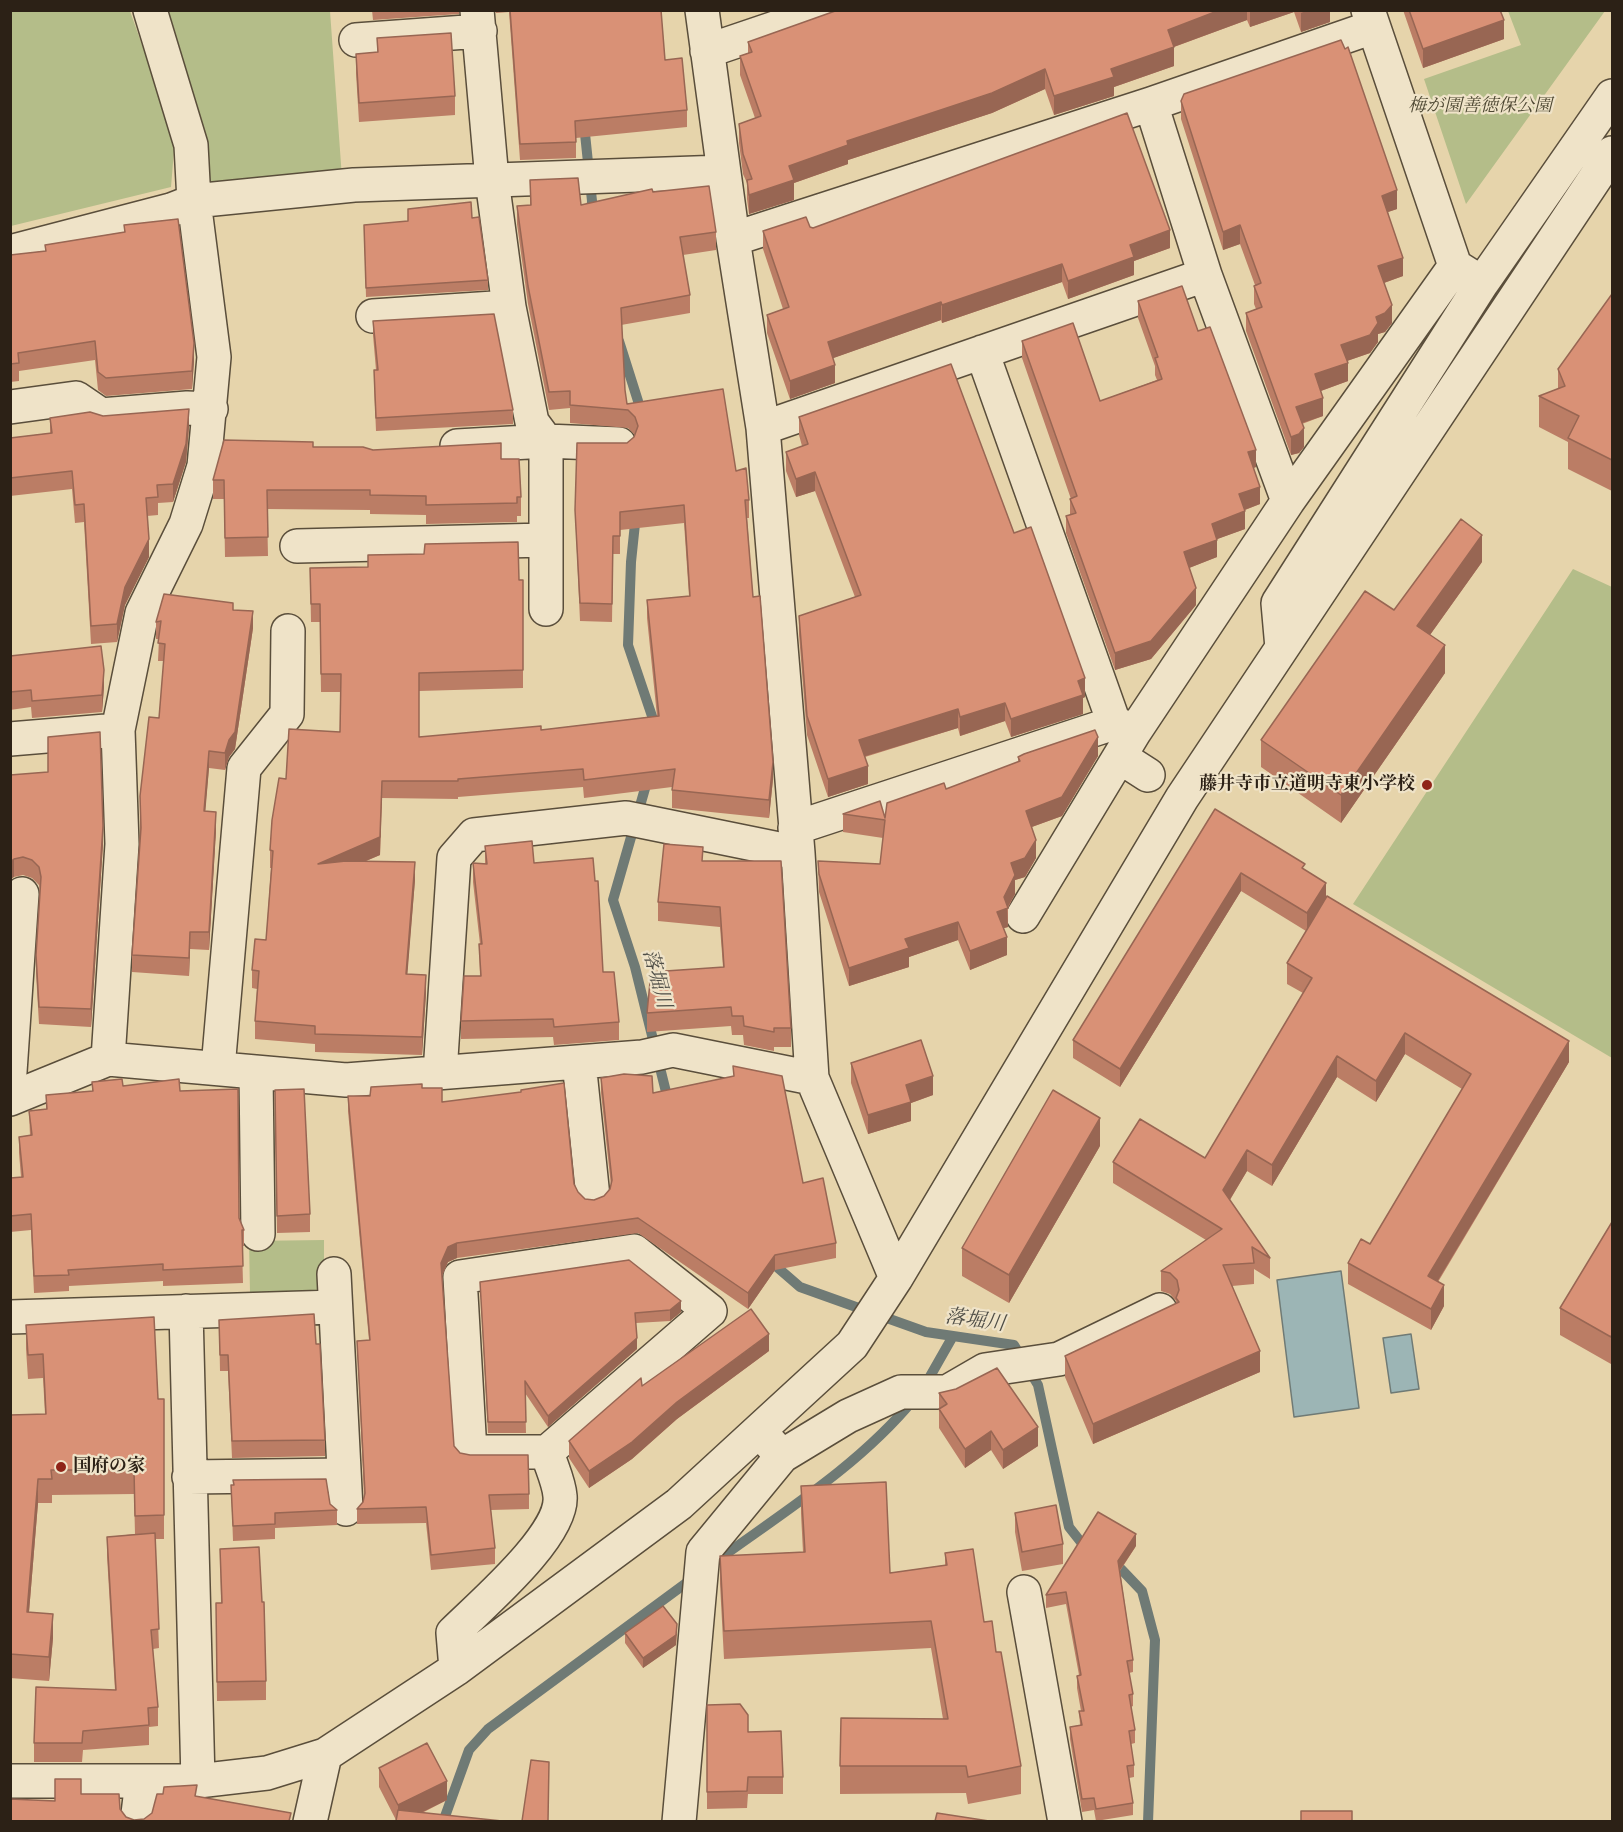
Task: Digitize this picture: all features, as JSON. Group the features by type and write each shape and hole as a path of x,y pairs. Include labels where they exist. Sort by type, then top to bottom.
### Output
{"street":[{"path":"108,1059 122,844 118,730 142,613 186,524 204,466 214,357 194,201 191,145 150,10"},
{"path":"702,10 723,172 763,428 796,840 812,1078 896,1278"},
{"path":"707,51 828,10"},
{"path":"733,240 1151,104 1370,19 1468,274"},
{"path":"356,40 478,21 492,180 508,307 532,422 546,441 546,609"},
{"path":"1023,916 1123,737 1288,501 1612,96"},
{"path":"1151,104 1205,275 1288,501"},
{"path":"10,1781 198,1781 267,1773 325,1755 456,1669 679,1504 852,1345 896,1278 1166,788 1282,648 1612,153"},
{"path":"10,252 171,210 194,201 354,185 723,172"},
{"path":"1282,648 1278,603 1468,274"},
{"path":"763,428 1205,275"},
{"path":"373,316 508,307"},
{"path":"982,352 1123,737 1166,788"},
{"path":"10,407 76,398 101,415 187,408 211,409"},
{"path":"430,447 546,441 620,444"},
{"path":"297,546 546,540"},
{"path":"218,1068 244,768 287,714 288,631"},
{"path":"10,739 118,730"},
{"path":"440,1072 454,858 474,835 626,818 796,840 1123,737"},
{"path":"10,1072 22,894"},
{"path":"10,1099 108,1059 346,1080 658,1054 812,1078"},
{"path":"579,1062 592,1197"},
{"path":"256,1072 258,1234"},
{"path":"634,1251 710,1311 547,1452 470,1452 460,1276 634,1251"},
{"path":"334,1274 346,1509"},
{"path":"10,1317 335,1307"},
{"path":"679,1821 703,1552 782,1456 848,1416 901,1392 947,1392 985,1370 1059,1359 1160,1310"},
{"path":"186,1311 198,1781"},
{"path":"759,1431 782,1456"},
{"path":"456,1669 453,1633 526,1562 555,1521 561,1498 547,1452"},
{"path":"189,1477 344,1475"},
{"path":"1024,1592 1065,1821"},
{"path":"310,1821 325,1755"},
{"path":"137,1821 142,1781"}],"green space":[{"path":"10,11 130,11 175,138 171,187 11,226"},
{"path":"162,11 330,11 342,178 206,191"},
{"name":"梅が園善徳保公園","path":"1508,11 1605,11 1466,204 1424,79 1521,45"},
{"path":"1573,569 1612,587 1612,1058 1353,904"},
{"path":"324,1240 324,1292 250,1293 249,1241"}],"water":[{"path":"1341,1271 1359,1408 1294,1417 1277,1280"},
{"path":"1411,1334 1419,1389 1391,1393 1383,1338"}],"building":[{"path":"510,10 661,10 665,60 682,58 687,110 575,121 576,142 520,144"},
{"path":"838,10 1220,10 1168,30 1174,47 1111,69 1114,77 1054,96 1045,69 992,93 847,141 848,145 789,166 794,180 749,195 747,180 752,179 743,154 739,124 761,116 740,56 752,52 748,42"},
{"path":"1409,10 1500,10 1504,20 1423,49"},
{"path":"451,33 455,96 359,103 356,54 378,52 377,38"},
{"path":"1341,40 1345,49 1348,47 1397,190 1382,196 1403,258 1378,266 1392,305 1385,313 1376,317 1378,323 1370,335 1341,345 1348,363 1315,374 1323,398 1296,407 1304,428 1299,434 1291,437 1246,313 1262,307 1254,286 1261,283 1240,225 1223,232 1181,101 1184,94"},
{"path":"1127,113 1170,230 1130,245 1134,257 1068,281 1062,264 942,305 941,302 828,342 835,365 790,381 767,315 789,307 763,231 806,217 810,227 813,228"},
{"path":"578,178 581,205 652,189 653,192 709,186 716,232 680,237 690,295 621,308 625,390 627,404 723,389 736,471 746,468 749,500 745,500 753,597 760,596 773,762 769,800 672,790 675,769 584,780 583,769 458,779 458,781 382,781 380,837 318,864 346,861 415,862 406,974 426,975 422,1037 315,1034 315,1026 255,1021 259,971 252,970 255,939 266,940 273,851 270,850 272,820 279,778 286,779 289,729 340,732 341,674 321,674 320,604 311,604 310,568 368,567 368,555 424,554 425,544 518,542 519,580 523,580 523,670 419,673 419,737 541,726 541,730 659,716 647,600 690,596 684,505 620,512 620,536 613,536 612,604 580,603 575,510 577,443 627,443 634,437 638,426 635,417 628,410 570,405 570,391 549,392 528,286 517,206 531,205 530,180"},
{"path":"471,202 472,218 479,217 488,280 366,288 364,225 408,221 408,209"},
{"path":"178,219 194,343 192,371 106,378 98,372 95,341 18,353 19,363 10,364 10,255 46,251 45,245 125,232 124,225"},
{"path":"1182,286 1198,331 1210,327 1256,450 1248,452 1260,487 1239,494 1245,511 1212,524 1217,540 1184,552 1196,588 1151,641 1115,653 1066,516 1076,513 1070,499 1077,496 1022,341 1073,323 1100,401 1162,379 1155,358 1158,357 1138,301"},
{"path":"1612,294 1612,460 1568,438 1579,416 1539,396 1565,386 1558,369"},
{"path":"494,314 513,410 376,418 374,370 378,370 373,321"},
{"path":"951,364 1014,533 1031,527 1085,678 1078,681 1083,695 1011,719 1005,703 960,717 958,709 859,740 868,766 828,779 807,716 799,616 861,595 815,472 796,479 786,452 808,444 799,417"},
{"path":"189,409 186,444 173,484 157,485 158,497 146,498 149,539 125,587 117,624 91,626 84,504 75,505 72,471 10,478 10,438 52,433 50,418 90,412 103,416"},
{"path":"224,440 313,442 313,447 363,447 373,450 501,443 501,459 519,459 521,497 517,497 517,503 426,505 426,496 370,495 370,490 267,490 268,537 225,538 224,480 213,480"},
{"path":"1461,519 1482,535 1417,626 1445,645 1341,795 1261,740 1365,591 1394,610"},
{"path":"164,594 233,603 233,610 253,611 235,732 229,740 225,753 209,751 204,811 216,812 209,932 190,932 189,958 132,955 141,828 140,796 149,717 159,718 165,644 158,643 161,621 156,622"},
{"path":"101,646 104,670 102,695 32,701 31,690 10,692 10,656"},
{"path":"1095,730 1098,737 1062,797 1026,811 1036,840 1025,858 1011,863 1015,875 1004,897 1008,908 997,912 1007,937 970,951 958,922 905,939 909,948 849,968 819,874 818,861 880,864 885,820 843,814 880,801 885,818 887,803 944,783 946,789 1020,761 1018,757 1024,754"},
{"path":"100,732 103,826 91,1009 39,1007 36,955 41,877 39,867 32,860 23,857 10,862 10,775 48,772 48,737"},
{"path":"1215,809 1305,864 1302,868 1326,883 1307,913 1241,873 1120,1069 1073,1040"},
{"path":"532,841 534,863 593,858 595,881 598,881 603,972 614,972 619,1022 554,1027 553,1019 461,1021 464,976 481,976 479,944 482,944 473,863 487,864 485,846"},
{"path":"664,844 703,847 702,861 781,861 791,1028 774,1028 774,1032 744,1026 743,1016 732,1016 731,1007 647,1013 651,972 724,967 720,907 658,902"},
{"path":"1327,896 1569,1041 1428,1276 1444,1285 1431,1309 1348,1263 1361,1239 1370,1244 1471,1074 1405,1033 1376,1081 1337,1056 1272,1165 1247,1150 1223,1190 1270,1258 1252,1247 1254,1263 1223,1265 1260,1351 1093,1424 1065,1356 1179,1302 1176,1298 1179,1290 1177,1280 1170,1273 1161,1271 1222,1229 1113,1162 1140,1119 1205,1158 1312,978 1287,963"},
{"path":"921,1040 933,1076 906,1085 911,1102 868,1115 851,1063"},
{"path":"733,1066 782,1076 803,1183 823,1178 836,1243 775,1255 748,1293 638,1218 457,1243 448,1247 441,1263 454,1446 460,1453 470,1455 528,1455 529,1494 489,1495 495,1548 431,1555 426,1507 357,1509 363,1502 365,1493 357,1341 370,1340 348,1096 370,1096 371,1087 422,1084 422,1088 442,1088 442,1102 521,1092 521,1090 564,1083 574,1184 585,1199 594,1200 604,1196 610,1189 612,1180 601,1078 624,1074 652,1076 653,1093 734,1076"},
{"path":"122,1079 123,1086 179,1079 180,1091 238,1089 239,1218 244,1230 242,1230 243,1266 163,1270 163,1264 68,1270 69,1275 34,1276 31,1214 10,1216 10,1178 23,1177 19,1137 32,1135 29,1111 47,1109 46,1095 93,1091 92,1082"},
{"path":"304,1089 310,1214 277,1216 275,1090"},
{"path":"1053,1090 1100,1118 1009,1275 962,1248"},
{"path":"1612,1222 1612,1334 1611,1337 1560,1308"},
{"path":"629,1260 681,1301 670,1310 635,1313 637,1338 548,1416 525,1381 526,1422 488,1422 480,1282"},
{"path":"751,1309 769,1334 677,1402 632,1442 589,1471 569,1441 641,1378 642,1386"},
{"path":"314,1314 316,1344 320,1344 325,1440 232,1441 228,1355 220,1355 219,1320"},
{"path":"154,1317 158,1399 164,1399 164,1515 135,1516 134,1470 51,1470 52,1479 38,1479 27,1612 53,1614 49,1657 10,1654 10,1415 46,1414 43,1354 28,1355 26,1325"},
{"path":"997,1368 1038,1427 1003,1450 991,1431 965,1449 939,1409 947,1404 939,1393 956,1389"},
{"path":"326,1479 330,1504 337,1510 275,1513 275,1524 233,1526 231,1485 234,1485 233,1480"},
{"path":"886,1482 890,1573 947,1565 945,1553 973,1549 984,1622 992,1621 996,1652 1001,1652 1021,1766 968,1777 966,1766 840,1766 841,1718 948,1719 931,1621 724,1631 720,1556 805,1552 801,1486"},
{"path":"1056,1505 1063,1544 1022,1552 1015,1513"},
{"path":"1098,1512 1136,1534 1118,1561 1133,1660 1127,1661 1133,1694 1129,1695 1135,1730 1129,1731 1134,1765 1127,1766 1133,1803 1096,1809 1094,1798 1082,1799 1070,1727 1082,1725 1079,1711 1084,1711 1077,1676 1081,1675 1066,1592 1046,1595"},
{"path":"155,1533 159,1629 151,1630 158,1707 148,1708 149,1725 83,1731 82,1743 34,1743 36,1687 116,1690 107,1537"},
{"path":"259,1547 262,1602 264,1602 266,1681 217,1682 216,1603 222,1603 220,1549"},
{"path":"663,1606 677,1624 676,1635 643,1658 625,1633"},
{"path":"740,1704 748,1715 748,1732 781,1731 783,1777 748,1777 747,1791 707,1792 707,1705"},
{"path":"427,1743 447,1781 398,1805 379,1768"},
{"path":"531,1760 549,1762 548,1821 522,1821"},
{"path":"55,1779 81,1779 81,1794 119,1794 120,1809 126,1817 134,1820 144,1819 152,1813 157,1794 163,1794 164,1787 197,1785 195,1796 291,1813 289,1821 10,1821 10,1799 55,1801"},
{"path":"398,1810 502,1821 396,1821"},
{"path":"1301,1811 1352,1811 1352,1821 1301,1821"},
{"path":"937,1813 989,1821 935,1821"}],"waterway":[{"name":"落堀川","path":"584,124 592,201 591,216"},
{"name":"落堀川","path":"619,341 638,401 640,415"},
{"name":"落堀川","path":"636,514 631,562 628,645 657,731"},
{"name":"落堀川","path":"648,778 613,900 635,967 669,1104"},
{"name":"落堀川","path":"770,1261 800,1287 926,1332 1014,1345 1038,1385 1069,1527 1088,1551"},
{"path":"924,1387 953,1336"},
{"path":"708,1567 843,1468 892,1424 914,1399"},
{"name":"落堀川","path":"1109,1563 1121,1569 1142,1591 1155,1640 1148,1822"},
{"path":"443,1822 469,1750 488,1729 693,1578"}],"place":[{"name":"藤井寺市立道明寺東小学校","path":"1427,785"},
{"name":"国府の家","path":"61,1467"}]}
